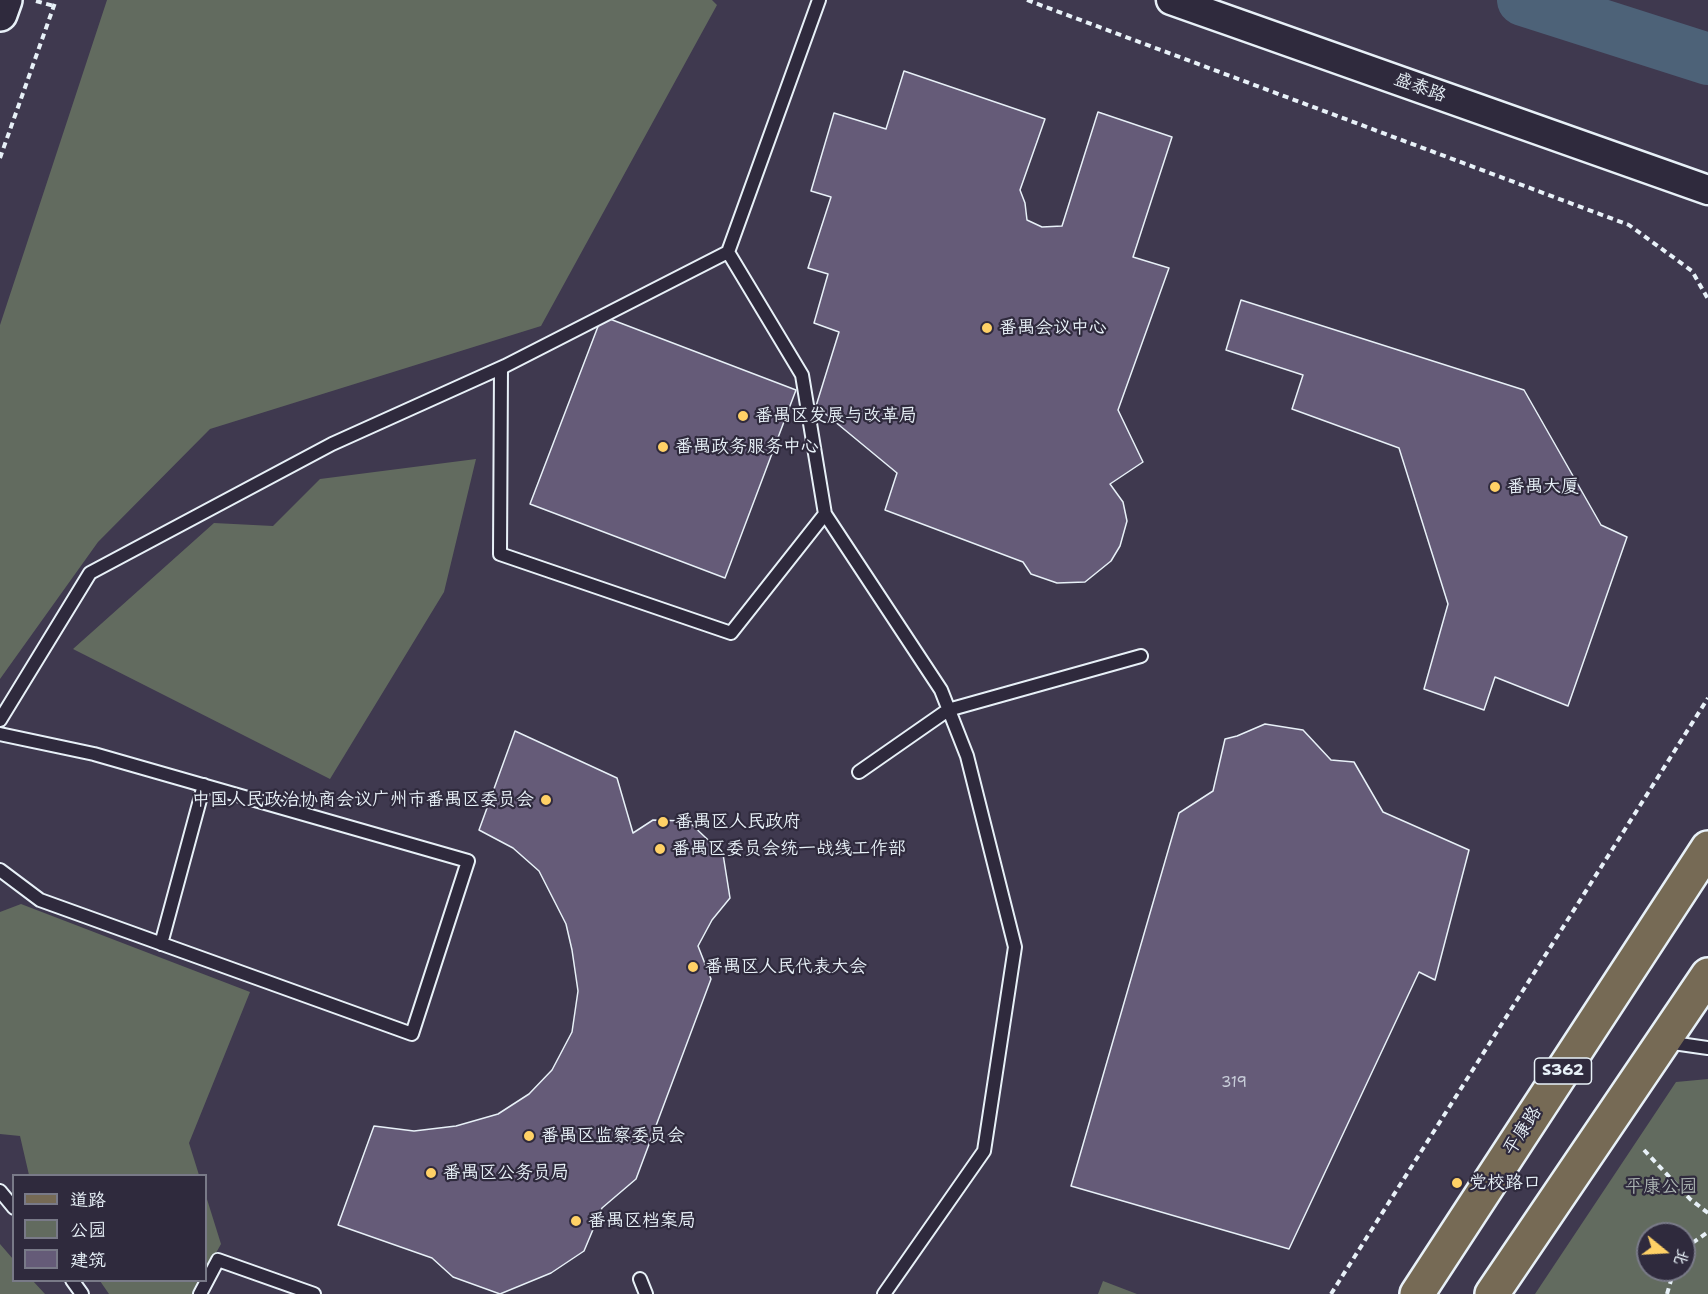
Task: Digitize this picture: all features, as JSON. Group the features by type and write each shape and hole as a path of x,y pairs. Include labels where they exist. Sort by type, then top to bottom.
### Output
{"main road":[{"path":"0,14 5,0"},
{"name":"平康路","path":"1417,1294 1708,848"},
{"path":"1492,1294 1708,975"}],"street":[{"name":"盛泰路","path":"1171,0 1708,190"},
{"name":"盛泰路","path":"1669,177 1708,203"}],"lane":[{"path":"0,720 90,573 332,444 501,368 728,252 819,0"},
{"path":"728,252 802,375 825,514 940,690 967,756 1015,947 984,1151 884,1294"},
{"path":"501,368 500,554 731,633 825,514"},
{"path":"859,772 948,710 1140,656"},
{"path":"0,734 94,754 468,861 412,1034 40,900 0,870"},
{"path":"161,944 204,785"},
{"path":"1665,1041 1708,1048"},
{"path":"0,1191 12,1206"},
{"path":"207,1281 218,1260 314,1294"},
{"path":"640,1279 646,1294"},
{"path":"73,1282 82,1294"}],"path":[{"path":"0,158 56,0"},
{"path":"1027,0 1629,225 1692,271 1708,299"},
{"path":"36,1 54,6"},
{"path":"1331,1294 1708,698"},
{"path":"1644,1150 1690,1199 1708,1213"}],"green space":[{"path":"107,0 712,0 717,5 541,326 210,429 98,542 0,679 0,325"},
{"path":"476,459 444,592 330,779 73,649 214,523 273,526 320,479"},
{"path":"21,904 250,992 189,1143 199,1174 29,1174 20,1136 0,1134 0,912"},
{"name":"平康公园","path":"1708,1079 1708,1294 1535,1294 1676,1082"},
{"path":"207,1199 221,1244 207,1269"},
{"path":"0,1244 12,1258 12,1282 34,1282 45,1294 0,1294"},
{"path":"1103,1281 1137,1294 1098,1294"},
{"path":"101,1282 199,1282 192,1294 109,1294"}],"building":[{"name":"番禺会议中心","path":"904,71 1045,119 1020,190 1025,203 1027,220 1042,227 1062,226 1098,112 1172,137 1133,257 1169,268 1118,410 1143,462 1110,484 1123,502 1127,521 1120,546 1111,561 1085,582 1057,583 1031,574 1023,562 885,510 897,473 816,406 839,332 814,323 828,274 808,268 831,197 811,191 834,113 886,129"},
{"name":"番禺大厦","path":"1241,300 1524,390 1601,525 1627,537 1568,706 1495,677 1484,710 1424,689 1448,604 1399,448 1292,409 1303,375 1226,350"},
{"name":"番禺政务服务中心","path":"602,316 796,390 725,578 530,504"},
{"path":"1265,724 1303,730 1331,760 1354,762 1383,812 1469,850 1435,980 1419,972 1289,1249 1071,1186 1179,813 1213,791 1225,739"},
{"path":"515,731 617,778 633,833 653,820 688,821 723,854 730,898 712,920 698,946 711,979 636,1179 602,1208 584,1251 551,1273 500,1294 453,1277 432,1258 338,1225 374,1126 414,1131 456,1126 498,1114 529,1094 552,1070 572,1032 578,991 566,924 539,871 513,848 479,830"}],"waterway":[{"path":"1523,0 1708,59"}],"place":[{"name":"番禺会议中心","path":"987,328"},
{"name":"番禺区发展与改革局","path":"743,416"},
{"name":"番禺政务服务中心","path":"663,447"},
{"name":"番禺大厦","path":"1495,487"},
{"name":"中国人民政治协商会议广州市番禺区委员会","path":"546,800"},
{"name":"番禺区人民政府","path":"663,822"},
{"name":"番禺区委员会统一战线工作部","path":"660,849"},
{"name":"番禺区人民代表大会","path":"693,967"},
{"name":"番禺区监察委员会","path":"529,1136"},
{"name":"番禺区公务员局","path":"431,1173"},
{"name":"党校路口","path":"1457,1183"},
{"name":"番禺区档案局","path":"576,1221"}]}
